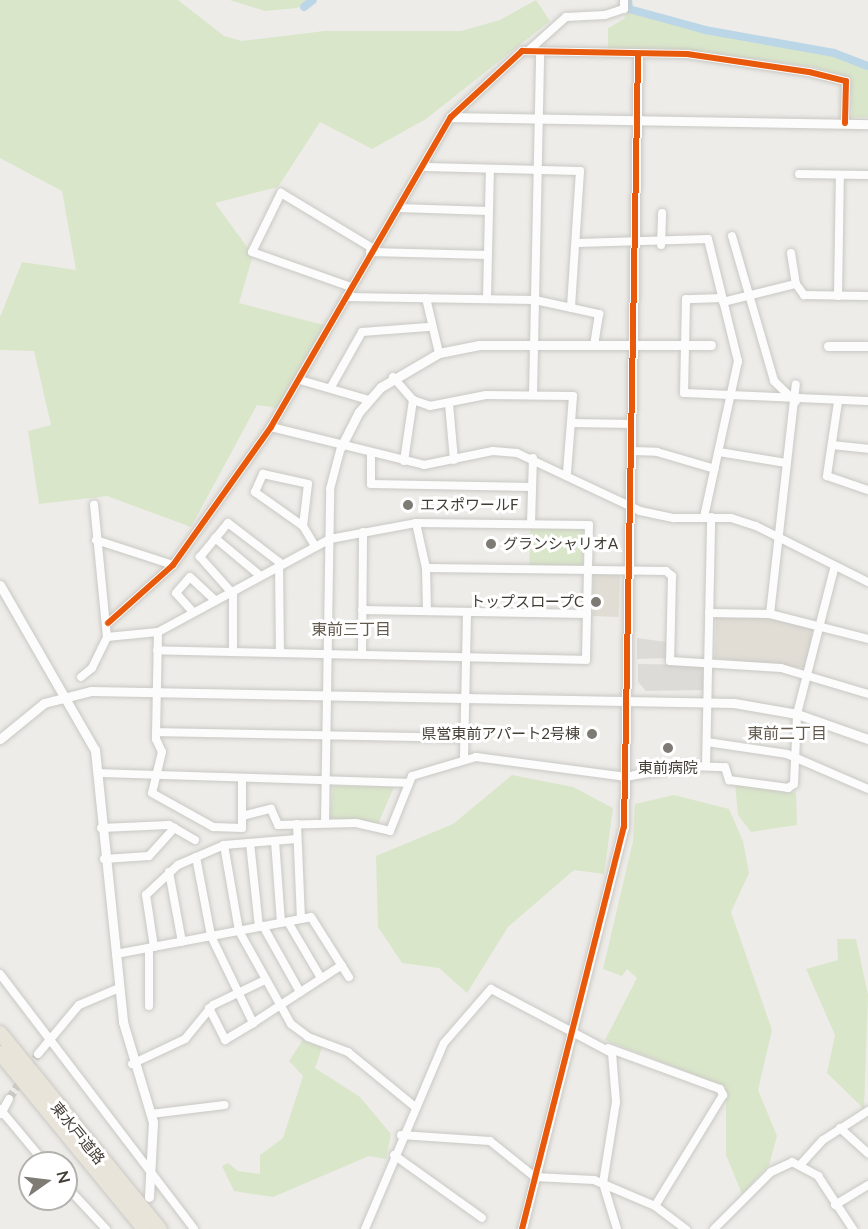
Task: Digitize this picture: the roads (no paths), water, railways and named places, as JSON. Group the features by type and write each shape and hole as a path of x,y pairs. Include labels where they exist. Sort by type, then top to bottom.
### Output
{"highway":[{"name":"東水戸道路","path":"0,1033 160,1229"},
{"name":"東水戸道路","path":"0,1053 144,1229"}],"street":[{"path":"108,623 173,565 271,428 371,250 426,167 451,117 566,17 605,15 624,9 624,0"},
{"path":"528,51 687,54 846,81 845,123"},
{"path":"533,395 540,52"},
{"path":"522,1229 622,846 628,700 638,54"},
{"path":"451,117 868,124"},
{"path":"426,167 580,171 578,243 571,308"},
{"path":"487,298 489,169"},
{"path":"800,174 868,175"},
{"path":"838,296 840,175"},
{"path":"351,287 252,252 281,193 371,250 488,255"},
{"path":"398,208 489,211"},
{"path":"661,244 662,213"},
{"path":"732,236 774,381 796,402"},
{"path":"578,243 661,244 708,239 738,361 727,398 708,517 709,661 706,766"},
{"path":"791,253 796,284 804,295 868,296"},
{"path":"796,284 750,296 722,300 686,299 684,393 796,402 868,401"},
{"path":"346,297 535,300 598,314 594,345"},
{"path":"426,298 428,327 439,353"},
{"path":"331,387 362,332 428,327"},
{"path":"325,823 330,489 341,447 369,400 393,377 439,353 479,345 711,345"},
{"path":"828,346 868,346"},
{"path":"393,377 413,400 449,404 486,395 573,396 573,423 567,473"},
{"path":"300,380 331,387 369,400"},
{"path":"770,614 775,537 796,402 796,384"},
{"path":"404,461 413,400"},
{"path":"838,402 827,476 868,490"},
{"path":"449,404 454,460"},
{"path":"573,423 632,424"},
{"path":"271,428 341,447 433,466 492,451 533,458 631,507 664,517 708,517 741,521 834,569 868,582"},
{"path":"832,445 868,449"},
{"path":"632,451 657,452 716,469"},
{"path":"719,452 786,463"},
{"path":"371,454 371,484 532,487"},
{"path":"531,524 533,458"},
{"path":"303,526 308,484 263,474 255,492 303,526 314,544"},
{"path":"81,677 92,668 107,637 108,623 96,540 94,505"},
{"path":"233,652 231,589 200,557 228,523 279,562"},
{"path":"416,523 426,568 427,611"},
{"path":"107,637 158,632 279,562 314,544 330,539 416,523 589,525 586,660 157,650"},
{"path":"362,655 363,532"},
{"path":"215,538 258,574"},
{"path":"96,540 173,565"},
{"path":"279,562 280,653"},
{"path":"426,568 670,573 670,661 709,661 807,674 868,694"},
{"path":"242,816 271,809 278,825 325,823 390,831 409,783 427,768 464,757 625,777 706,766 726,766 729,780 788,788 794,784 797,714 834,569"},
{"path":"193,612 176,593 190,577 214,599"},
{"path":"0,585 90,733 98,773 101,828 119,988 132,1064 151,1114 148,1197"},
{"path":"363,610 587,614"},
{"path":"464,757 467,612"},
{"path":"709,613 770,614 868,639"},
{"path":"158,632 156,732 162,753 152,793 200,821 242,828 242,780"},
{"path":"0,739 44,703 67,693 157,692 708,702 797,714 868,739"},
{"path":"156,732 464,738"},
{"path":"707,742 794,757 868,789"},
{"path":"98,773 157,774 242,780 409,783"},
{"path":"297,824 301,919"},
{"path":"101,828 174,828 195,840"},
{"path":"104,858 141,860 174,828"},
{"path":"149,1006 151,948 146,895 169,872 224,845 297,839"},
{"path":"275,842 284,922 321,978"},
{"path":"250,843 261,927 300,992"},
{"path":"224,845 239,931 279,1005 308,1037 343,1049 414,1106"},
{"path":"196,857 211,936 253,1023"},
{"path":"169,872 182,942"},
{"path":"116,954 311,917 349,977"},
{"path":"209,1008 225,1040 342,965"},
{"path":"0,974 47,1040 194,1229"},
{"path":"132,1064 185,1039 209,1008 265,980"},
{"path":"38,1054 47,1040 79,1005 119,988"},
{"path":"365,1229 401,1135 444,1043 490,989 608,1048 720,1089 723,1095 655,1206"},
{"path":"608,1048 616,1102 603,1183 617,1229"},
{"path":"9,1100 1,1112 35,1151"},
{"path":"151,1114 224,1105"},
{"path":"714,1229 771,1172 802,1162 840,1128 868,1112"},
{"path":"840,1128 868,1153"},
{"path":"401,1135 490,1141 535,1177 603,1183 655,1206 686,1229"},
{"path":"394,1155 482,1218"},
{"path":"802,1162 818,1176 853,1229"},
{"path":"835,1205 868,1185"},
{"path":"78,1199 106,1229"}],"waterway":[{"path":"304,7 313,0"},
{"path":"628,0 629,9 705,30 834,53 868,66"}],"tunnel":[{"path":"9,1099 38,1054"}],"place":[{"name":"エスポワールF","path":"408,505"},
{"name":"グランシャリオA","path":"491,544"},
{"name":"トップスロープC","path":"596,602"},
{"name":"県営東前アパート2号棟","path":"592,734"},
{"name":"東前病院","path":"668,748"}],"district":[{"name":"東前三丁目","path":"351,629"},
{"name":"東前二丁目","path":"787,733"}]}
